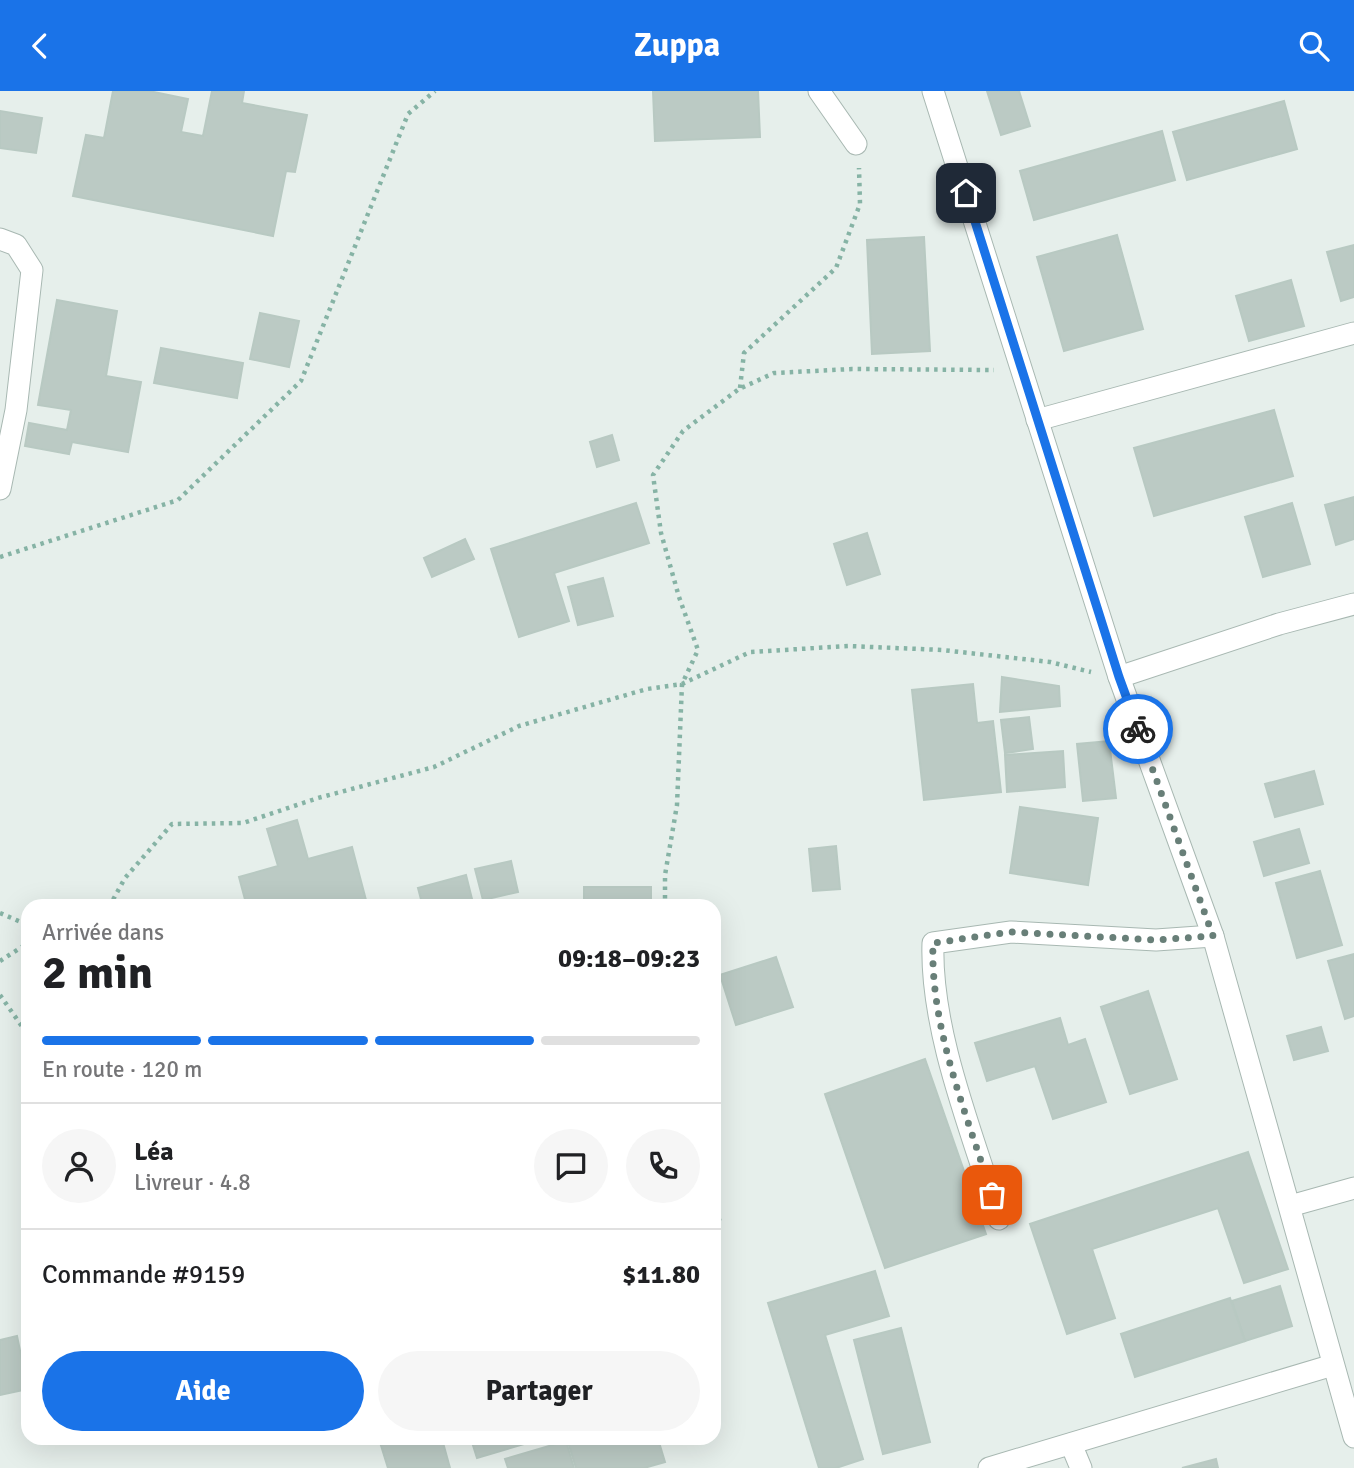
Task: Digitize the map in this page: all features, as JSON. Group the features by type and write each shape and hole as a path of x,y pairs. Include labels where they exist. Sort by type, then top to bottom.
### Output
{"street":[{"path":"818,91 856,144"},
{"path":"933,91 1119,677 1213,936 1354,1437"},
{"path":"0,239 16,245 32,270 16,410 0,489"},
{"path":"1037,420 1354,333"},
{"path":"1119,677 1279,624 1354,604"},
{"path":"999,1219 947,1050 932,974 933,943 1011,932 1156,940 1213,936"},
{"path":"1290,1206 1354,1188"},
{"path":"989,1468 1334,1365"},
{"path":"1071,1444 1082,1468"}],"path":[{"path":"0,557 178,500 301,381 408,114 435,91"},
{"path":"739,389 744,353 836,268 860,204 859,156 856,144"},
{"path":"665,899 665,875 677,805 682,684 698,650 679,597 661,533 653,475 683,431 739,389 774,373 852,369 1023,371"},
{"path":"113,899 125,878 172,824 243,823 318,798 434,767 519,726 647,689 682,684 750,652 849,646 942,650 1050,662 1081,671 1119,677"},
{"path":"0,913 21,922"},
{"path":"0,961 21,948"},
{"path":"0,995 21,1025"}],"building":[{"path":"113,91 149,91 188,99 181,132 203,136 212,91 244,91 242,103 307,115 295,172 286,171 273,236 73,196 86,135 104,138"},
{"path":"653,91 758,91 760,137 655,141"},
{"path":"987,91 1019,91 1030,126 1001,135"},
{"path":"1284,101 1297,149 1187,180 1173,132"},
{"path":"0,111 42,118 36,153 0,148"},
{"path":"1162,131 1175,180 1034,220 1020,171"},
{"path":"1117,235 1143,329 1064,351 1037,257"},
{"path":"924,237 930,351 872,354 867,240"},
{"path":"1354,245 1354,297 1341,301 1327,252"},
{"path":"1291,280 1304,326 1249,341 1236,296"},
{"path":"57,300 117,311 106,376 141,382 128,452 72,442 69,454 25,446 29,423 67,430 71,410 38,405"},
{"path":"260,313 299,321 289,367 250,359"},
{"path":"161,348 243,363 237,398 154,383"},
{"path":"1274,410 1293,476 1154,516 1134,448"},
{"path":"612,435 619,460 597,467 590,442"},
{"path":"1354,497 1354,539 1336,545 1325,505"},
{"path":"636,503 649,543 554,573 569,621 519,637 491,549"},
{"path":"1292,503 1310,564 1263,577 1245,517"},
{"path":"867,533 880,574 847,585 834,544"},
{"path":"465,539 474,559 432,577 424,558"},
{"path":"603,578 613,616 578,625 568,587"},
{"path":"1002,677 1059,686 1060,706 1000,712"},
{"path":"973,684 977,723 993,721 1001,792 924,800 912,690"},
{"path":"1029,717 1033,749 1005,753 1001,720"},
{"path":"1109,741 1116,798 1083,801 1077,744"},
{"path":"1063,751 1065,787 1007,792 1005,755"},
{"path":"1314,771 1323,804 1275,817 1265,784"},
{"path":"1020,807 1098,818 1088,885 1010,873"},
{"path":"297,820 308,859 352,847 366,899 245,899 239,877 278,866 267,829"},
{"path":"1299,829 1309,863 1264,876 1254,842"},
{"path":"836,846 840,889 813,891 809,849"},
{"path":"511,861 518,892 483,899 475,869"},
{"path":"1320,871 1342,945 1297,958 1276,883"},
{"path":"466,875 472,899 421,899 418,888"},
{"path":"584,887 651,887 651,899 584,899"},
{"path":"1354,954 1354,1016 1345,1019 1328,961"},
{"path":"776,957 793,1007 736,1025 721,975"},
{"path":"1148,991 1177,1079 1130,1094 1101,1007"},
{"path":"1060,1018 1068,1045 1085,1039 1106,1102 1053,1119 1035,1066 987,1081 975,1043"},
{"path":"1321,1027 1328,1051 1294,1060 1287,1036"},
{"path":"925,1059 986,1234 885,1268 825,1094"},
{"path":"1248,1152 1288,1269 1244,1283 1218,1208 1092,1249 1115,1318 1067,1334 1030,1224"},
{"path":"875,1271 889,1316 825,1335 863,1459 836,1468 819,1468 768,1303"},
{"path":"1280,1286 1292,1326 1245,1341 1232,1301"},
{"path":"1230,1298 1245,1341 1135,1377 1121,1334"},
{"path":"901,1328 930,1442 883,1454 854,1340"},
{"path":"17,1336 21,1355 21,1390 0,1395 0,1340"},
{"path":"381,1445 444,1445 450,1468 388,1468"},
{"path":"473,1445 521,1445 477,1458"},
{"path":"552,1445 567,1445 574,1468 508,1468 505,1459"},
{"path":"569,1445 660,1445 665,1462 644,1468 576,1468"},
{"path":"1216,1459 1218,1468 1182,1468"}],"way so far":[{"path":"992,1195 947,1050 932,974 933,943 1011,932 1156,940 1213,936 1138,729"}],"route":[{"path":"966,193 1119,677 1138,729"}]}
